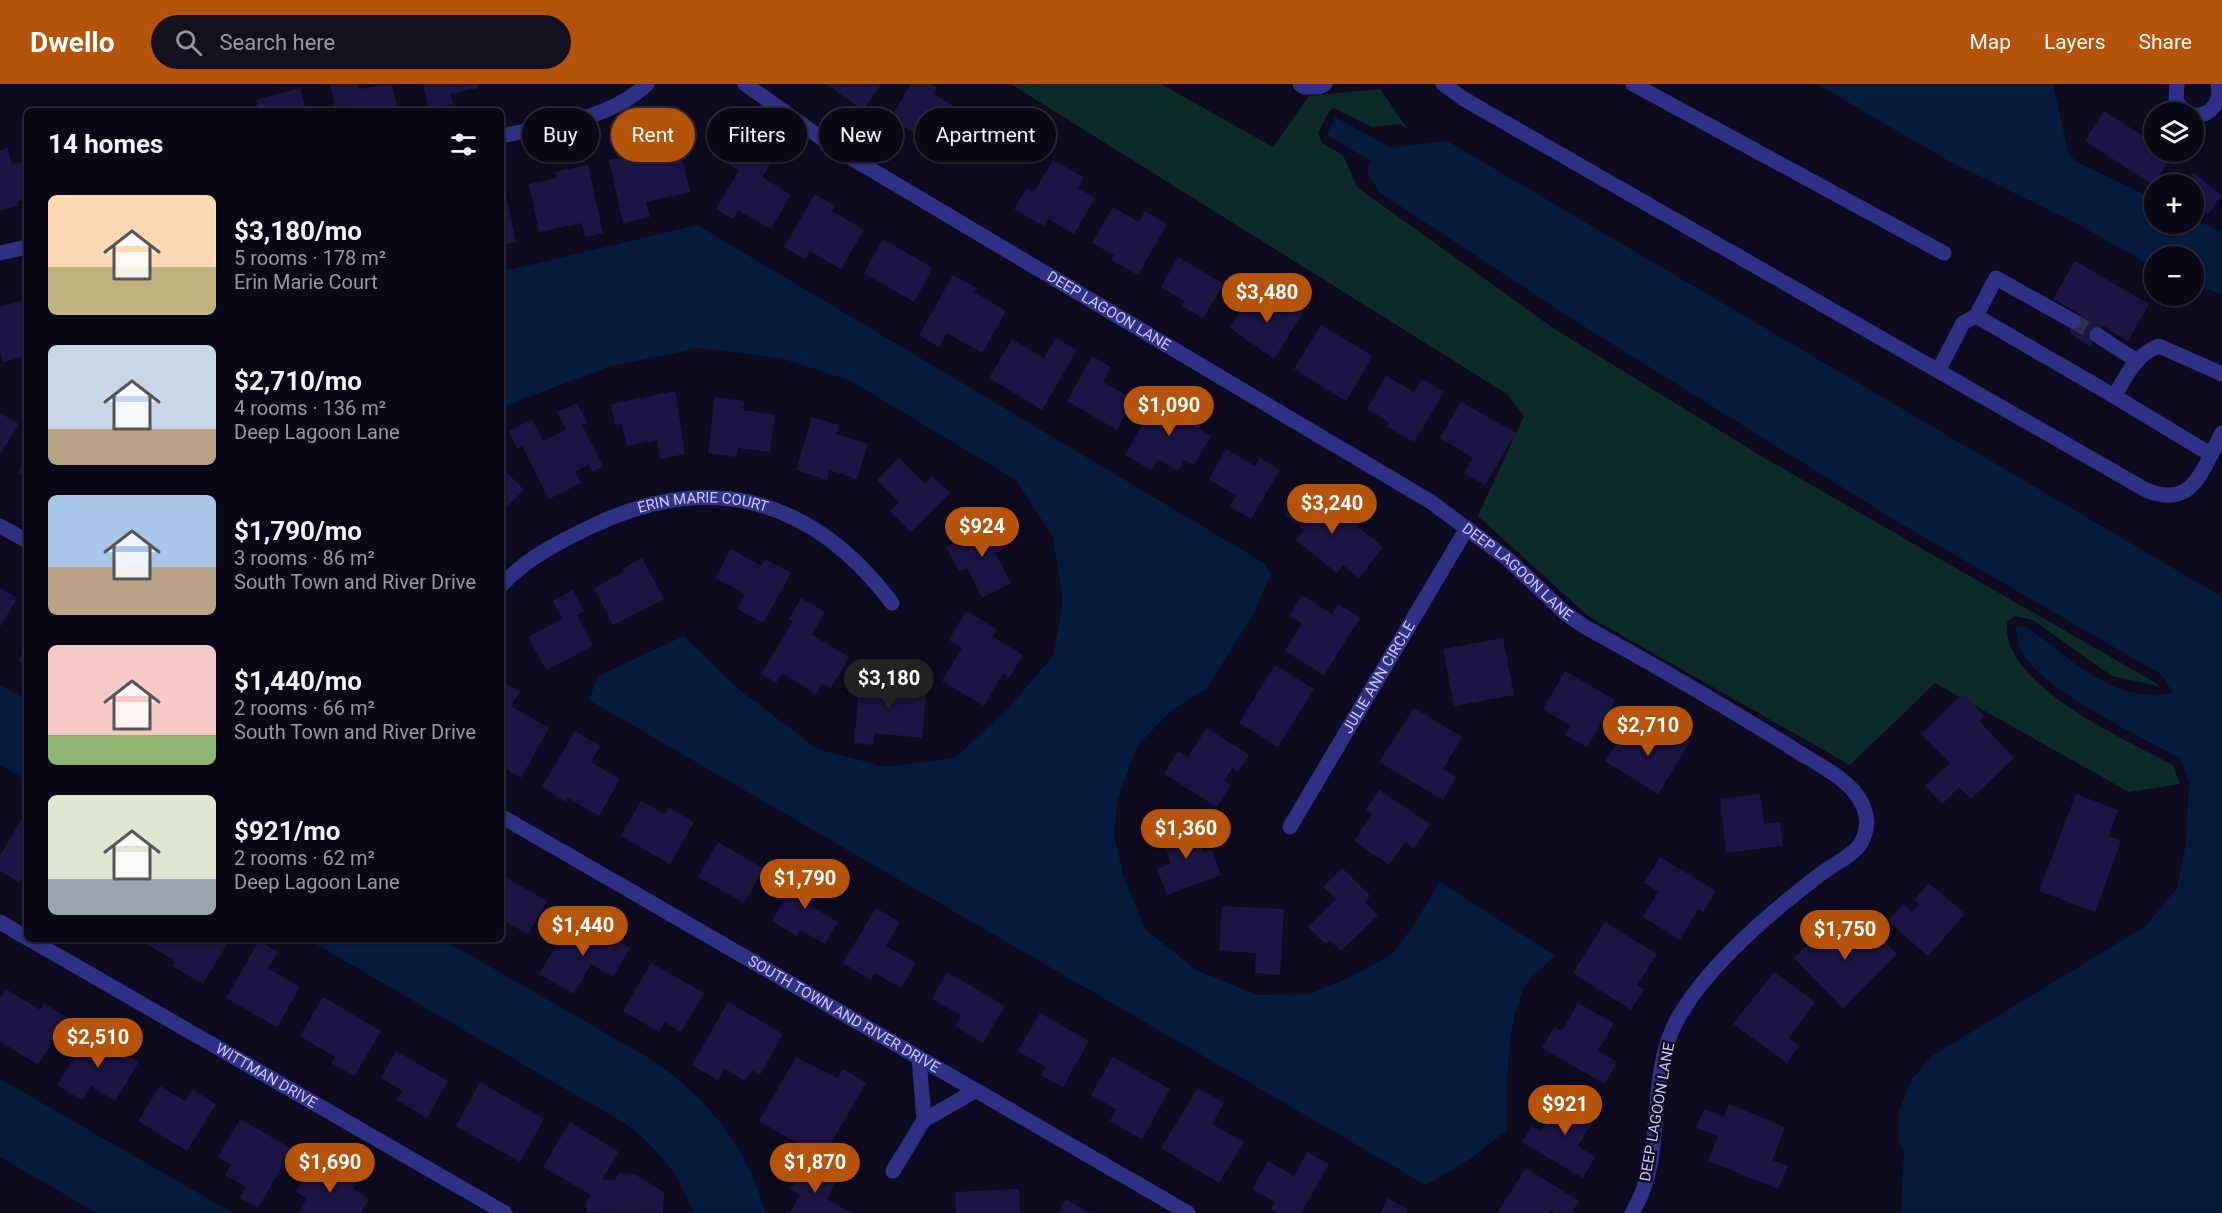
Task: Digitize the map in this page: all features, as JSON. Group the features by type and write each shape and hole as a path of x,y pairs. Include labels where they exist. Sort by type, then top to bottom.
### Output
{"street":[{"path":"504,135 611,109 633,97 647,84"},
{"name":"DEEP LAGOON LANE","path":"745,84 838,150 1431,502 1508,559 1565,613 1585,627 1823,768 1860,799 1868,819 1861,843 1819,875 1743,941 1705,979 1679,1016 1668,1041 1661,1070 1646,1178 1632,1213"},
{"path":"1300,84 1304,87 1319,87 1325,84"},
{"path":"1443,84 1464,99 2160,496 2174,497 2184,493 2193,485 2222,433"},
{"path":"1633,84 1944,254"},
{"path":"2177,84 2177,102"},
{"path":"2204,114 2213,110 2220,97 2217,84"},
{"path":"0,253 24,248"},
{"path":"1938,371 1963,323 1976,316 1996,278 2073,321"},
{"path":"1976,316 2210,454"},
{"path":"2097,335 2137,360"},
{"path":"2114,396 2145,350 2159,345 2222,374"},
{"name":"ERIN MARIE COURT","path":"504,583 525,564 614,515 654,502 696,497 765,506 812,526 862,567 892,603"},
{"path":"0,526 24,540"},
{"name":"JULIE ANN CIRCLE","path":"1290,827 1467,528"},
{"name":"SOUTH TOWN AND RIVER DRIVE","path":"504,818 1188,1213"},
{"name":"WITTMAN DRIVE","path":"0,922 24,936"},
{"name":"WITTMAN DRIVE","path":"35,942 505,1213"},
{"path":"919,1058 924,1120"},
{"path":"892,1171 924,1120 975,1090"}],"green space":[{"path":"1011,84 1161,84 1273,147 1309,96 1380,89 1407,128 1399,124 1372,127 1334,108 1329,111 1318,133 1322,143 1343,155 1357,187 1553,328 1761,456 2156,683 2158,686 2112,676 2033,620 2015,616 2007,622 2010,645 2024,667 2044,688 2070,708 2098,725 2173,765 2180,784 2129,792 1935,683 1850,765 1588,616 1478,516 1524,416 1507,394 1056,112 1056,108 1049,108"}],"water":[{"path":"1817,84 2053,84 2068,151 2075,161 2144,194 2144,234 2204,234 2204,224 2222,232 2222,295 2204,288 2204,246 2144,246 2144,261 2081,226 1947,160"},
{"path":"1335,117 1390,147 1447,141 2222,597 2222,1213 1901,1213 1904,1151 1899,1142 1899,1111 1912,1079 1932,1056 2146,926 2177,888 2186,844 2189,782 2180,758 2092,710 2047,680 2020,649 2015,626 2028,628 2095,677 2133,693 2152,695 2173,693 2162,675 1893,519 1574,320 1379,192 1367,172 1371,161 1327,135"},
{"path":"697,225 1264,563 1271,574 1253,614 1207,688 1172,710 1137,746 1118,797 1114,835 1124,878 1145,929 1196,970 1257,995 1309,994 1355,975 1392,954 1412,928 1440,882 1555,956 1529,981 1517,1006 1508,1059 1507,1130 1470,1159 1426,1185 589,700 598,676 684,636 737,688 817,749 885,767 955,758 1007,710 1053,656 1063,602 1053,537 1016,480 851,381 781,358 700,348 611,366 504,406 504,271"},
{"path":"0,685 24,698 24,778 0,765"},
{"path":"312,942 447,942 652,1060 690,1090 723,1126 748,1167 765,1213 694,1213 682,1187 667,1164 638,1133"},
{"path":"0,1079 233,1213 97,1213 0,1157"}],"building":[{"path":"330,84 358,84 359,89 392,84 397,107 392,108 335,108"},
{"path":"423,84 477,84 478,88 450,94 453,104 429,108"},
{"path":"826,84 881,84 864,108 860,108"},
{"path":"911,84 930,84 937,88 934,94 956,108 915,108 915,133 903,126 903,108 897,108"},
{"path":"300,88 305,108 258,108 256,100"},
{"path":"2104,111 2144,137 2144,162 2168,162 2160,174 2144,174 2144,179 2085,141"},
{"path":"8,148 12,165 24,162 24,200 17,201 18,206 0,210 0,150"},
{"path":"609,160 611,162 683,162 690,192 646,202 650,217 623,223"},
{"path":"729,162 772,162 762,177 791,195 771,229 738,210 733,219 716,209 739,170 728,164"},
{"path":"1052,162 1056,162 1084,177 1078,188 1095,198 1074,234 1048,219 1044,226 1014,209 1026,188 1034,192"},
{"path":"588,165 603,233 585,237 582,223 539,232 529,184 556,178 555,172"},
{"path":"2204,181 2222,196 2208,214 2204,211"},
{"path":"504,188 516,242 504,244"},
{"path":"815,194 835,206 832,211 864,230 841,269 810,251 805,259 784,247"},
{"path":"1113,207 1139,222 1145,211 1167,224 1138,275 1111,260 1114,255 1092,243"},
{"path":"883,239 933,268 914,302 864,273"},
{"path":"1178,257 1224,284 1203,318 1182,306 1185,301 1161,287"},
{"path":"2075,261 2144,301 2144,306 2148,306 2128,341 2102,325 2090,347 2069,332 2080,314 2053,299"},
{"path":"953,275 977,288 974,292 1006,311 982,353 947,333 939,347 919,335"},
{"path":"1250,295 1274,310 1281,297 1304,311 1274,359 1230,328"},
{"path":"24,301 24,357 3,362 0,351 0,306"},
{"path":"1321,325 1373,356 1346,401 1294,369"},
{"path":"1056,338 1077,350 1042,410 989,378 1012,339 1044,358"},
{"path":"1092,356 1111,367 1103,382 1134,399 1117,430 1067,401"},
{"path":"1386,376 1414,392 1422,379 1444,392 1414,442 1387,427 1389,422 1367,409"},
{"path":"675,391 685,454 660,459 657,440 627,446 622,424 615,425 611,404"},
{"path":"1159,396 1204,421 1199,429 1211,436 1194,465 1184,460 1178,471 1158,459 1151,470 1125,455"},
{"path":"715,397 745,401 743,410 775,415 770,452 738,448 736,457 708,453"},
{"path":"1461,402 1516,433 1485,485 1464,473 1473,458 1440,438"},
{"path":"577,403 587,423 582,425 603,466 593,472 589,464 575,472 581,483 549,499 522,446 517,449 509,431 532,419 543,441 566,430 557,412"},
{"path":"0,413 19,424 0,454"},
{"path":"812,417 839,425 836,434 868,444 857,479 829,470 827,480 796,470"},
{"path":"1226,449 1255,466 1260,458 1280,470 1251,519 1230,507 1236,496 1209,479"},
{"path":"899,458 925,484 932,476 950,493 911,532 890,511 899,502 877,480"},
{"path":"24,461 24,475 18,472"},
{"path":"504,470 524,490 504,509"},
{"path":"1308,487 1383,547 1359,578 1343,565 1337,573 1296,540 1304,530 1285,515"},
{"path":"996,521 1009,546 995,553 1011,583 982,598 967,568 959,571 946,547"},
{"path":"731,549 761,566 765,559 791,573 763,623 737,609 745,594 715,578"},
{"path":"642,558 664,599 613,625 594,588 624,572 622,569"},
{"path":"0,588 17,598 0,627"},
{"path":"573,590 584,611 577,615 593,646 546,670 528,637 562,619 553,601"},
{"path":"1302,595 1332,614 1338,604 1360,618 1324,675 1285,651 1302,623 1289,616"},
{"path":"801,598 825,612 812,635 849,657 831,688 822,683 816,694 782,673 776,683 761,674 793,621 789,619"},
{"path":"966,611 997,629 993,637 1023,655 1009,678 1003,673 984,706 942,681 962,648 949,640"},
{"path":"1503,638 1514,695 1454,706 1443,649"},
{"path":"24,652 24,663 19,660"},
{"path":"1275,665 1314,689 1278,747 1239,723"},
{"path":"1565,671 1615,700 1587,747 1565,735 1571,726 1543,709"},
{"path":"860,678 927,685 922,738 874,733 873,745 854,743"},
{"path":"504,683 520,692 511,706 549,728 521,778 504,768"},
{"path":"1963,694 1984,716 1979,721 2014,758 1971,799 1959,787 1942,804 1925,786 1950,763 1921,734"},
{"path":"1414,708 1462,737 1443,769 1456,777 1443,800 1379,762"},
{"path":"1629,724 1659,743 1668,728 1690,742 1658,794 1605,761"},
{"path":"1207,728 1249,755 1238,772 1232,768 1224,781 1231,785 1217,807 1164,774 1178,751 1188,757"},
{"path":"575,731 600,746 591,762 620,779 599,816 568,798 566,802 542,787"},
{"path":"1379,790 1430,824 1414,848 1405,842 1389,865 1354,841 1372,814 1366,810"},
{"path":"1760,794 1764,824 1780,822 1783,846 1726,853 1720,799"},
{"path":"2076,794 2118,810 2109,836 2121,841 2095,912 2039,891"},
{"path":"641,801 665,814 669,808 694,822 670,864 621,836"},
{"path":"21,820 24,822 24,875 19,882 0,871 0,856"},
{"path":"1191,821 1203,852 1212,849 1221,875 1167,895 1157,869 1171,864 1160,833"},
{"path":"718,842 764,869 744,903 698,877"},
{"path":"1660,857 1716,891 1703,912 1698,909 1680,940 1643,917 1658,892 1644,883"},
{"path":"1342,868 1370,896 1365,902 1378,915 1341,951 1330,940 1326,944 1308,927 1336,899 1323,887"},
{"path":"801,870 824,883 811,906 838,922 825,944 800,930 796,936 772,921"},
{"path":"504,877 547,901 528,934 504,921"},
{"path":"1929,883 1965,914 1928,956 1888,921 1903,904 1912,912 1919,904 1915,899"},
{"path":"1222,906 1284,909 1280,975 1255,973 1256,953 1219,951"},
{"path":"876,908 900,922 886,946 916,963 901,988 875,973 871,980 843,963"},
{"path":"583,921 630,948 613,977 591,964 574,994 539,974 562,935 571,940"},
{"path":"1605,922 1657,954 1637,985 1644,989 1631,1010 1573,973"},
{"path":"1866,923 1897,954 1843,1008 1794,958 1828,924 1846,943"},
{"path":"150,942 228,942 203,984 172,966 175,961 148,945"},
{"path":"258,942 278,952 268,968 300,987 277,1027 226,998"},
{"path":"651,963 704,993 681,1032 665,1022 659,1032 623,1011"},
{"path":"947,972 1005,1006 983,1043 955,1026 961,1015 932,999"},
{"path":"1774,972 1815,1002 1789,1038 1799,1046 1787,1063 1733,1024"},
{"path":"6,989 40,1010 44,1003 68,1018 38,1065 0,1041 0,998"},
{"path":"323,997 381,1031 354,1076 331,1063 335,1057 300,1036"},
{"path":"728,1002 783,1034 760,1075 752,1070 745,1081 724,1068 718,1080 692,1065"},
{"path":"1578,1003 1614,1023 1598,1051 1617,1062 1605,1084 1542,1048 1554,1027 1562,1031"},
{"path":"1040,1013 1089,1041 1063,1087 1041,1075 1046,1067 1018,1051"},
{"path":"90,1032 139,1062 115,1101 91,1086 82,1100 57,1085"},
{"path":"396,1051 448,1081 427,1118 397,1100 403,1091 381,1078"},
{"path":"796,1057 838,1078 843,1069 866,1083 822,1158 759,1121"},
{"path":"1113,1057 1170,1089 1142,1139 1110,1121 1116,1109 1091,1095"},
{"path":"480,1082 544,1119 520,1162 456,1126"},
{"path":"160,1086 185,1101 192,1089 216,1104 187,1151 138,1121"},
{"path":"1198,1088 1224,1103 1212,1124 1244,1142 1219,1183 1161,1148"},
{"path":"1563,1094 1597,1114 1578,1146 1595,1157 1583,1178 1522,1142 1532,1126 1541,1132"},
{"path":"1729,1104 1785,1127 1772,1160 1788,1166 1778,1189 1708,1161 1718,1136 1696,1128 1704,1109 1724,1117"},
{"path":"240,1119 292,1149 258,1208 240,1198 246,1187 225,1175 231,1165 218,1157"},
{"path":"570,1122 619,1152 602,1179 615,1180 619,1173 634,1174 664,1192 663,1213 586,1212 586,1203 591,1195 543,1167"},
{"path":"1307,1152 1329,1164 1301,1213 1277,1213 1271,1209 1275,1202 1252,1189 1268,1161 1294,1176"},
{"path":"311,1165 328,1175 331,1170 356,1184 353,1189 369,1199 361,1213 298,1213 307,1198 296,1192"},
{"path":"816,1168 837,1180 827,1199 851,1213 790,1213 800,1195 790,1189 799,1174 809,1180"},
{"path":"1526,1168 1579,1201 1571,1213 1556,1213 1551,1210 1549,1213 1497,1213"},
{"path":"1019,1189 1020,1213 956,1213 955,1192"},
{"path":"1388,1198 1408,1210 1406,1213 1380,1213"},
{"path":"1066,1199 1090,1213 1058,1213"}],"tunnel":[{"path":"2073,321 2097,335"}]}
